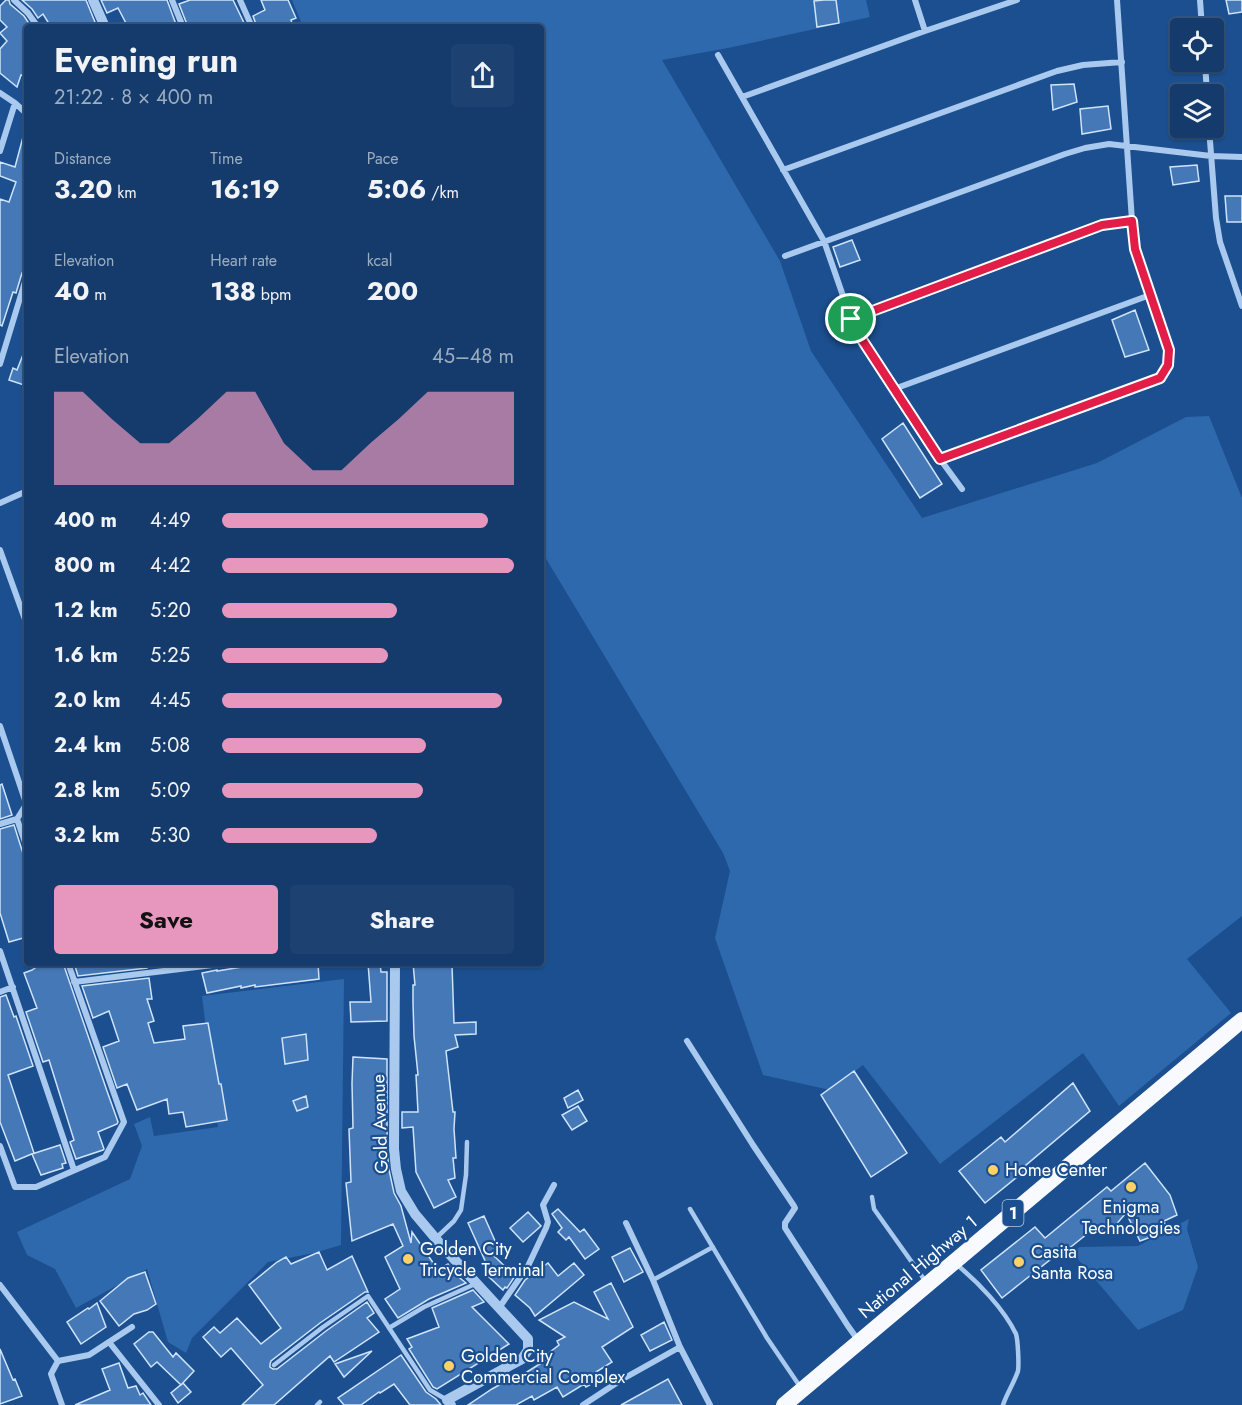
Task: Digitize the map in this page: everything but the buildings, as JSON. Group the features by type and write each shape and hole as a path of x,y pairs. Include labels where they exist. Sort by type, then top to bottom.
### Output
{"highway":[{"name":"National Highway 1","path":"793,1400 1242,1020"}],"street":[{"path":"14,0 37,24"},
{"path":"93,0 104,24"},
{"path":"172,0 182,24"},
{"path":"240,0 251,24"},
{"path":"915,0 925,31"},
{"path":"742,97 1017,0"},
{"path":"940,459 1160,378 1168,365 1169,350 1135,249 1117,0"},
{"path":"1200,0 1201,18"},
{"path":"718,55 824,242 851,319 859,335 962,489"},
{"path":"783,170 1057,71 1083,65 1122,62"},
{"path":"0,93 24,111"},
{"path":"0,151 15,103"},
{"path":"1210,138 1220,242 1242,306"},
{"path":"785,256 1084,148 1109,144 1212,156 1242,157"},
{"path":"851,319 1102,225 1132,221"},
{"path":"0,364 24,285"},
{"path":"894,389 1150,295"},
{"path":"0,503 24,492"},
{"path":"0,550 24,617"},
{"path":"0,726 24,797"},
{"path":"0,824 17,819 24,807"},
{"path":"17,819 24,839"},
{"path":"0,951 74,1170"},
{"path":"0,1146 15,1187 36,1187 105,1157 124,1122 69,966"},
{"path":"74,981 203,966"},
{"name":"Gold Avenue","path":"395,966 394,1149 401,1191 435,1239 528,1339 528,1350 522,1359 449,1402"},
{"path":"0,993 13,987"},
{"path":"687,1041 794,1206 795,1208 784,1223 784,1228 860,1342"},
{"path":"499,1309 528,1266 546,1228 548,1222 543,1205 554,1185"},
{"path":"626,1223 653,1280 680,1347 710,1405"},
{"path":"0,1285 57,1360"},
{"path":"57,1360 89,1354 132,1327"},
{"path":"109,1342 159,1405"},
{"path":"584,1405 621,1380 680,1347"},
{"path":"57,1360 51,1374 62,1405"}],"lane":[{"path":"435,1239 454,1221 461,1210 466,1175 467,1142"},
{"path":"872,1197 874,1209 928,1284"},
{"path":"690,1209 767,1338 793,1400"},
{"path":"653,1280 713,1247"},
{"path":"954,1262 972,1277 1001,1311 1017,1336 1018,1370 1003,1405"},
{"path":"389,1328 424,1306 476,1283"},
{"path":"274,1365 368,1296 430,1390 449,1402"}],"shaded area":[{"path":"292,0 866,0 870,17 662,60 780,261 811,351 922,518 1097,463 1186,417 1209,416 1242,498 1242,916 1187,959 1231,1013 1119,1106 1083,1053 940,1164 863,1065 830,1090 763,1075 715,938 730,871 723,853 544,555 544,24 302,24"},
{"path":"344,979 341,1245 268,1262 192,1338 186,1353 168,1342 147,1269 76,1308 55,1269 27,1255 17,1232 130,1179 142,1146 134,1124 150,1117 154,1136 218,1127 202,996"},
{"path":"1189,1219 1187,1229 1198,1267 1183,1310 1138,1330 1072,1252 1080,1247 1138,1246"}],"place":[{"name":"Home Center","path":"993,1170"},
{"name":"Enigma Technologies","path":"1131,1187"},
{"name":"Golden City Tricycle Terminal","path":"408,1259"},
{"name":"Casita Santa Rosa","path":"1019,1262"},
{"name":"Golden City Commercial Complex","path":"449,1366"}],"route":[{"path":"1132,221 1135,249 1169,350 1168,365 1160,378 940,459 859,335 851,319 1102,225 1132,221"}]}
